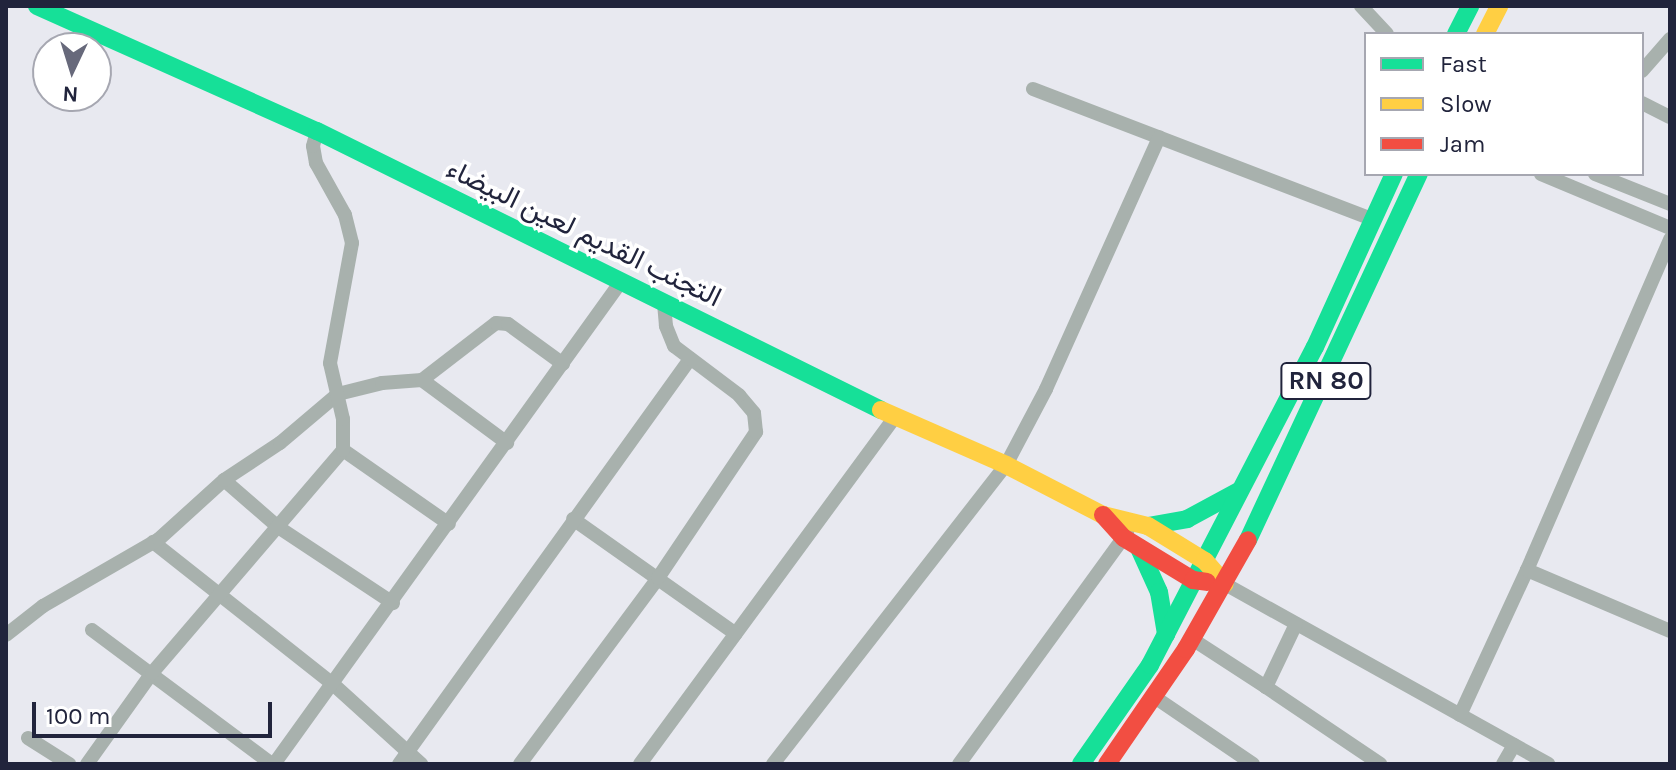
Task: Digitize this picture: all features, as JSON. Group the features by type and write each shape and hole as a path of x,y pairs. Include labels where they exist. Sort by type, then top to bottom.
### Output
{"main road":[{"name":"التجنب القديم لعين البيضاء","path":"37,6 317,131 895,417 1006,465 1136,533"},
{"path":"1457,32 1470,6"},
{"path":"1486,32 1499,6"},
{"name":"RN 80","path":"1081,764 1133,692 1205,561 1315,347 1393,176"},
{"name":"RN 80","path":"1107,764 1192,639 1225,584 1303,432 1418,176"},
{"path":"1136,533 1201,514 1240,490"},
{"path":"1136,533 1205,561 1225,584"},
{"path":"1136,533 1193,580 1225,584"},
{"path":"1136,533 1159,592 1166,634"}],"street":[{"path":"1361,6 1385,32"},
{"path":"1644,69 1670,39"},
{"path":"1033,89 1374,220"},
{"path":"1644,104 1670,117"},
{"path":"87,764 152,673 343,450 338,394 330,363 352,243 345,215 316,163 313,146 317,131"},
{"path":"773,764 1006,465 1046,389 1159,137"},
{"path":"1546,176 1670,228"},
{"path":"1600,176 1670,204"},
{"path":"1460,715 1527,570 1670,239"},
{"path":"92,630 273,764 334,685 620,283"},
{"path":"520,764 658,578 756,432 754,413 739,395 674,346 666,326 664,305"},
{"path":"6,635 43,606 153,542 224,480 280,443 338,394 382,383 422,380 496,323 508,324 563,364"},
{"path":"402,759 690,359"},
{"path":"422,380 507,443"},
{"path":"640,764 895,417"},
{"path":"343,450 449,524"},
{"path":"224,480 278,527 393,603"},
{"path":"573,519 736,634"},
{"path":"959,764 1136,533"},
{"path":"153,542 334,685 402,759 421,764"},
{"path":"1527,570 1670,631"},
{"path":"1225,584 1548,764"},
{"path":"1266,687 1296,624"},
{"path":"1192,639 1380,764"},
{"path":"1153,696 1253,764"},
{"path":"28,738 69,764"},
{"path":"1503,764 1514,745"}],"traffic: fast":[{"path":"37,6 317,131 881,410"},
{"path":"1457,32 1470,6"},
{"path":"1081,764 1150,665 1315,347 1393,176"},
{"path":"1248,540 1418,176"},
{"path":"1148,526 1187,519 1239,491"},
{"path":"1139,548 1159,592 1166,634"}],"traffic: slow":[{"path":"1486,32 1499,6"},
{"path":"881,410 1006,465 1103,515 1148,526 1205,561 1225,584"}],"traffic: jam":[{"path":"1103,515 1124,538 1193,580 1207,582"},
{"path":"1107,764 1186,649 1248,540"}]}
